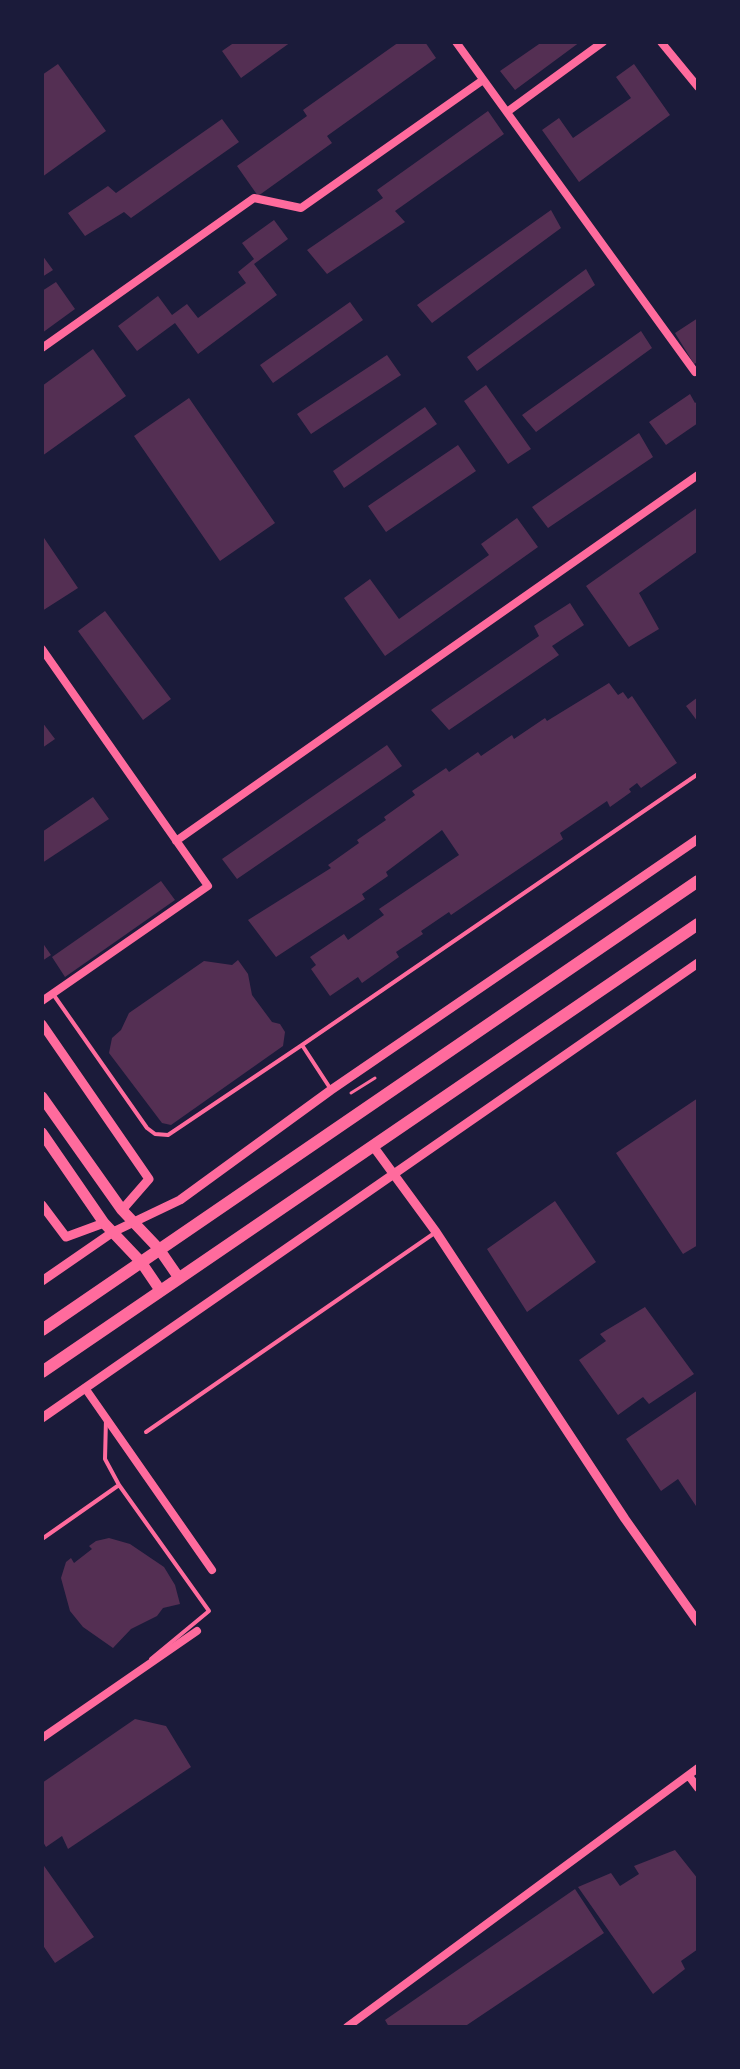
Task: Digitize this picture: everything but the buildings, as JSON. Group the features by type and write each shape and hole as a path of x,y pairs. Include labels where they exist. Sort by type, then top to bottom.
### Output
{"highway":[{"path":"42,1330 698,881"},
{"path":"42,1372 698,924"}],"main road":[{"path":"42,1097 122,1210 159,1249 179,1278"},
{"path":"42,1133 108,1227 141,1262 160,1290"}],"street":[{"path":"456,42 695,372 698,370"},
{"path":"507,112 603,42"},
{"path":"661,42 698,87"},
{"path":"42,348 254,198 301,208 483,80"},
{"path":"176,841 698,475"},
{"path":"42,649 208,886 42,1001"},
{"path":"42,1205 66,1237 134,1222 180,1200 331,1090 698,839"},
{"path":"42,1418 698,963"},
{"path":"42,1024 149,1179 122,1210"},
{"path":"373,1146 436,1232 625,1519 698,1622"},
{"path":"42,1281 108,1227"},
{"path":"85,1388 212,1570"},
{"path":"42,1738 197,1631"},
{"path":"347,2027 698,1768"},
{"path":"689,1776 698,1788"}],"lane":[{"path":"53,994 147,1128 155,1134 168,1135 698,774"},
{"path":"302,1045 331,1090"},
{"path":"146,1432 436,1232"},
{"path":"106,1417 105,1459 119,1485 209,1611 158,1652 139,1672"},
{"path":"42,1539 119,1485"}],"path":[{"path":"350,1094 375,1078"}]}
